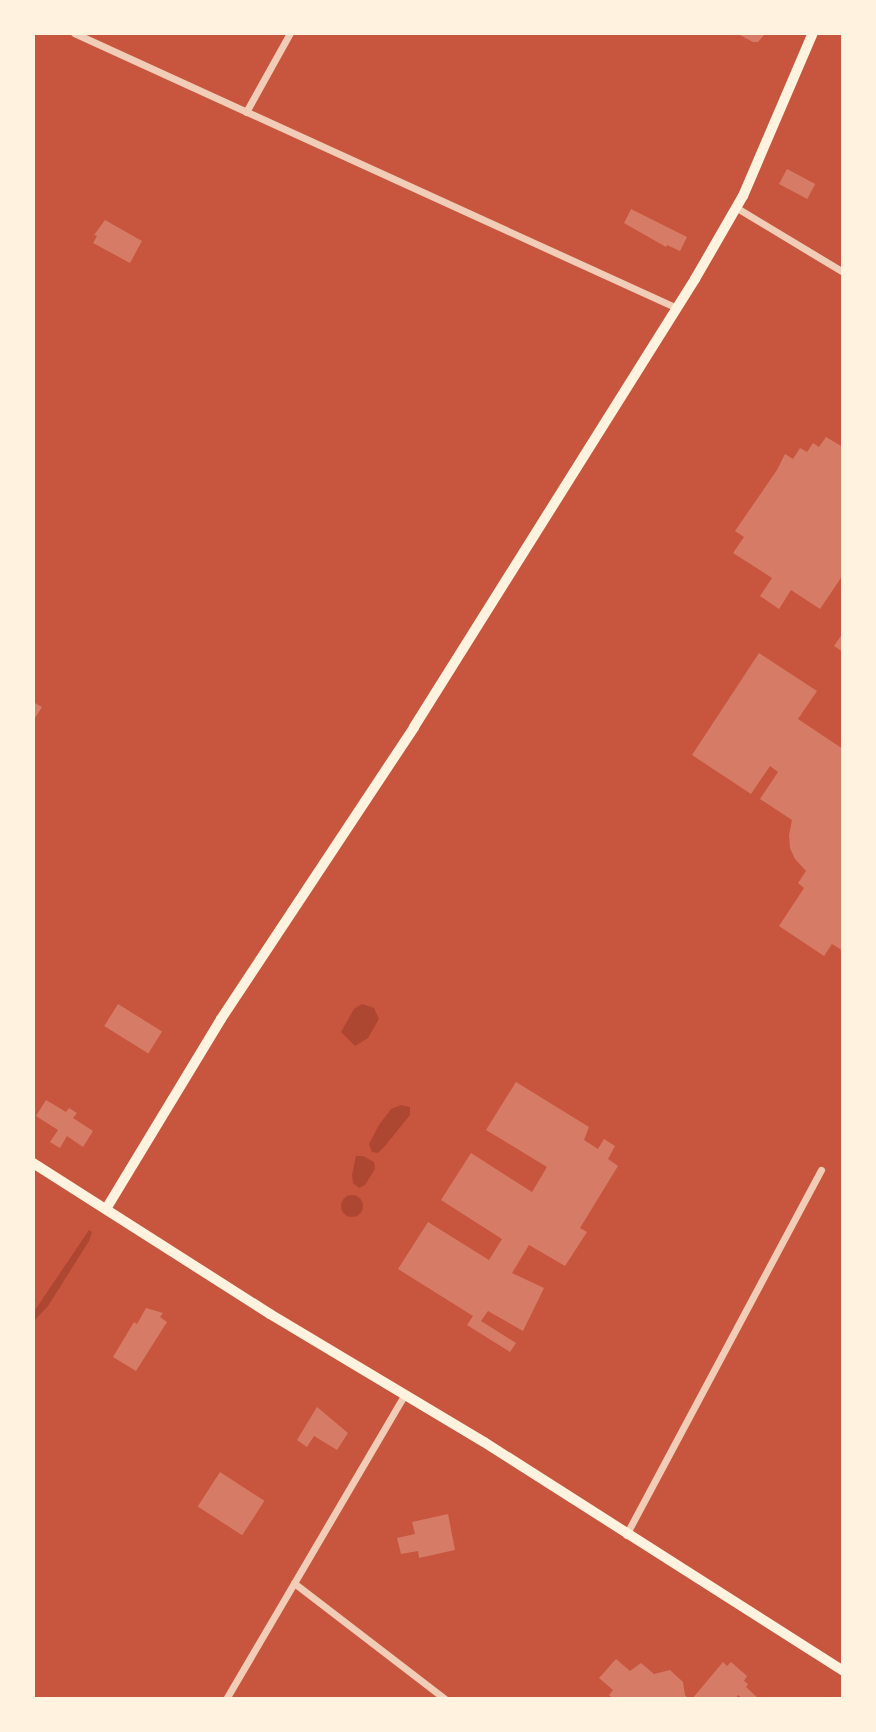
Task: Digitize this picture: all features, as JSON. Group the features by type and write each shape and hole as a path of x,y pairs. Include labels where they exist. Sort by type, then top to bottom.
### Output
{"main road":[{"path":"106,1209 221,1019 414,727 677,308 737,208 813,33"},
{"path":"33,1163 404,1396 484,1442 625,1535 843,1671"}],"street":[{"path":"74,33 677,308"},
{"path":"246,112 290,33"},
{"path":"737,208 843,272"},
{"path":"625,1535 821,1170"},
{"path":"226,1699 404,1396"},
{"path":"295,1583 445,1699"}],"shaded area":[{"path":"362,1004 374,1008 379,1019 368,1038 355,1046 341,1032 354,1009"},
{"path":"401,1105 410,1107 410,1115 378,1153 372,1152 369,1144 379,1125 391,1109"},
{"path":"356,1156 363,1156 374,1162 375,1169 365,1185 359,1188 353,1183 352,1175"},
{"path":"352,1195 360,1198 363,1206 360,1214 352,1217 344,1214 341,1206 344,1198"},
{"path":"89,1230 92,1232 89,1241 48,1306 33,1322 33,1313"}],"building":[{"path":"736,33 766,33 758,42 753,42"},
{"path":"787,169 815,184 807,199 779,184"},
{"path":"631,209 687,237 680,251 667,245 666,247 624,223"},
{"path":"105,220 142,241 130,263 93,243 97,236 94,235"},
{"path":"826,437 843,447 843,575 820,609 791,590 779,609 760,596 772,578 733,553 744,537 735,531 785,454 793,459 800,448 807,452 813,443 819,447"},
{"path":"843,633 843,652 834,646"},
{"path":"759,653 817,691 798,719 843,749 843,951 832,944 824,956 779,926 804,888 798,883 806,871 795,859 790,848 792,820 760,799 778,772 770,766 751,794 692,755"},
{"path":"33,702 42,707 33,721"},
{"path":"118,1004 162,1032 148,1054 104,1026"},
{"path":"516,1082 589,1127 584,1140 598,1149 604,1139 615,1146 608,1159 618,1166 580,1228 587,1232 565,1266 529,1245 512,1273 544,1288 523,1331 488,1311 481,1321 516,1343 510,1352 467,1325 473,1316 398,1269 428,1222 489,1260 502,1239 441,1200 471,1153 532,1192 547,1167 486,1130"},
{"path":"46,1100 66,1112 69,1108 77,1113 73,1118 93,1131 83,1147 67,1136 60,1148 50,1142 58,1130 36,1116"},
{"path":"146,1308 163,1313 160,1317 167,1322 136,1371 113,1357 134,1322 137,1324"},
{"path":"317,1407 348,1433 337,1450 314,1436 307,1447 297,1440"},
{"path":"220,1472 264,1501 242,1535 198,1506"},
{"path":"448,1514 455,1550 419,1558 418,1551 401,1554 397,1538 415,1534 412,1522"},
{"path":"616,1659 630,1671 641,1663 654,1674 670,1670 683,1682 685,1695 689,1699 613,1699 609,1695 613,1690 599,1678"},
{"path":"723,1662 727,1666 731,1662 747,1676 744,1681 748,1684 746,1687 759,1699 743,1699 738,1695 735,1699 692,1699"}]}
